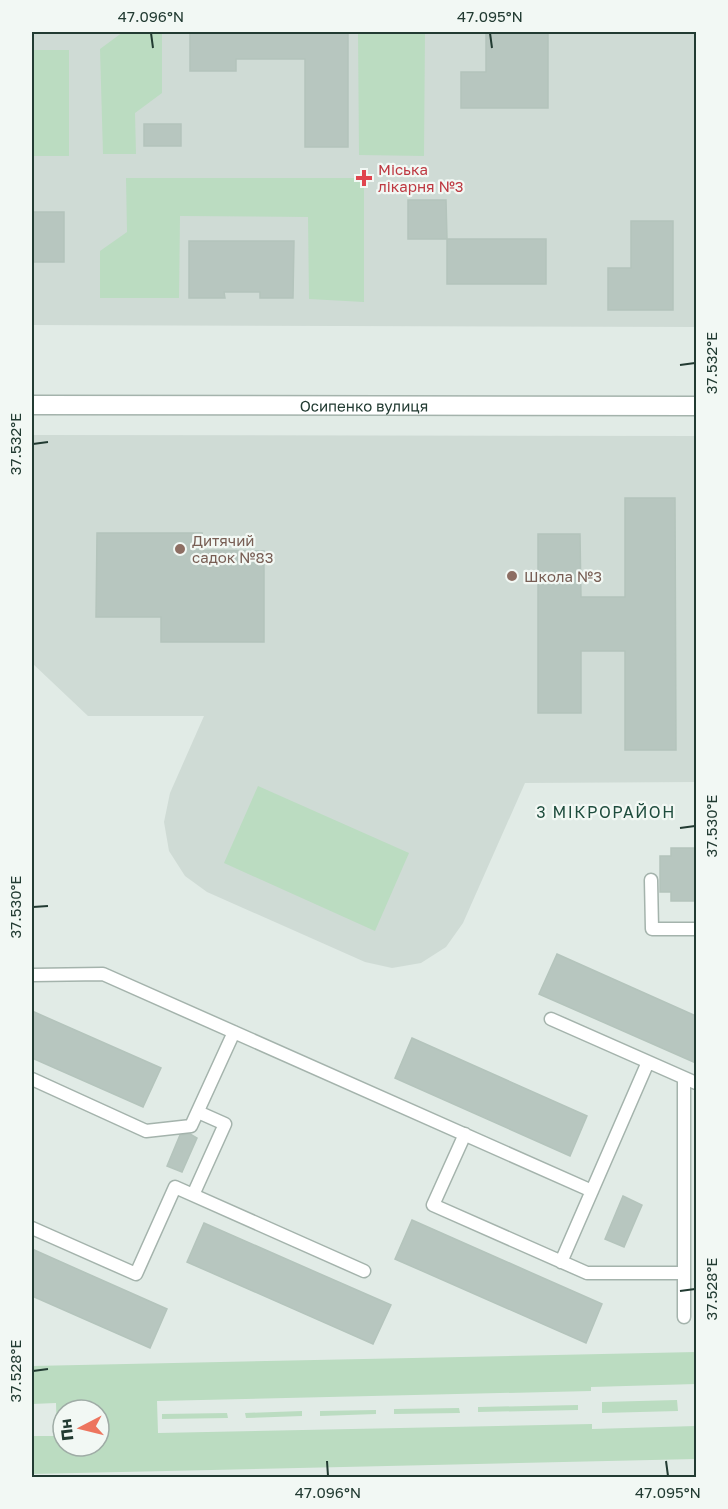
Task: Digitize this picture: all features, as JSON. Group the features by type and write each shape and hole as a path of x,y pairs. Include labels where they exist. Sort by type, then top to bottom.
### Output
{"street":[{"name":"Осипенко вулиця","path":"32,405 696,406"}],"lane":[{"path":"651,880 652,929 696,929"},
{"path":"32,975 103,974 592,1191"},
{"path":"551,1019 696,1083"},
{"path":"32,1079 146,1131 191,1126 234,1032"},
{"path":"561,1262 648,1062"},
{"path":"684,1078 684,1317"},
{"path":"193,1195 225,1124 198,1112"},
{"path":"465,1134 433,1205 587,1274 684,1273"},
{"path":"32,1228 136,1274 175,1187 364,1271"}],"shaded area":[{"name":"Міська лікарня №3","path":"32,32 696,32 696,327 32,325"},
{"name":"Школа №3","path":"32,435 696,436 696,782 525,783 463,923 446,947 421,963 392,968 365,962 207,892 185,876 169,851 164,822 170,793 204,716 88,716 32,663"}],"green space":[{"path":"123,32 162,32 162,93 135,113 136,154 103,154 100,49"},
{"path":"358,32 425,32 424,156 359,155"},
{"path":"32,50 69,50 69,156 32,156"},
{"path":"126,178 364,178 364,302 309,299 308,217 180,216 179,298 100,298 100,251 127,232"},
{"path":"258,786 409,853 375,931 224,863"},
{"path":"696,1352 696,1384 591,1387 591,1391 157,1401 158,1433 592,1424 592,1429 696,1426 696,1459 32,1474 32,1436 51,1436 51,1458 111,1458 111,1398 51,1398 51,1403 32,1404 32,1366"},
{"path":"677,1400 678,1411 602,1413 602,1402"},
{"path":"578,1405 578,1410 478,1412 478,1407"},
{"path":"459,1408 460,1413 394,1414 394,1409"},
{"path":"376,1410 376,1414 320,1416 320,1411"},
{"path":"302,1411 302,1416 246,1418 245,1413"},
{"path":"227,1413 228,1418 162,1419 162,1414"}],"building":[{"path":"190,32 348,32 348,147 305,147 305,59 236,59 236,71 190,71"},
{"path":"486,32 548,32 548,108 461,108 461,72 486,72"},
{"path":"144,124 181,124 181,146 144,146"},
{"path":"408,200 446,200 447,239 408,239"},
{"path":"32,212 64,212 64,262 32,262"},
{"path":"631,221 673,221 673,310 608,310 608,268 631,268"},
{"path":"447,239 546,239 546,284 447,284"},
{"path":"189,241 294,241 293,298 260,298 260,292 224,292 225,298 189,298"},
{"path":"625,498 675,498 676,750 625,750 625,651 581,651 581,713 538,713 538,534 580,534 581,597 625,597"},
{"path":"97,533 202,533 202,550 264,551 264,642 161,642 161,617 96,617"},
{"path":"671,848 696,848 696,901 671,901 671,892 660,892 660,856 671,856"},
{"path":"557,954 696,1016 696,1063 539,994"},
{"path":"32,1011 161,1068 143,1107 32,1058"},
{"path":"412,1038 587,1116 570,1156 395,1078"},
{"path":"190,1134 197,1138 182,1172 167,1166 180,1135"},
{"path":"623,1196 642,1205 624,1247 605,1239"},
{"path":"412,1220 602,1304 586,1343 395,1259"},
{"path":"204,1223 391,1305 373,1344 187,1262"},
{"path":"32,1249 167,1309 150,1348 32,1296"}],"place":[{"name":"Міська лікарня №3","path":"364,178"},
{"name":"Дитячий садок №83","path":"180,549"},
{"name":"Школа №3","path":"512,576"}],"district":[{"name":"3 МІКРОРАЙОН","path":"606,812"}]}
